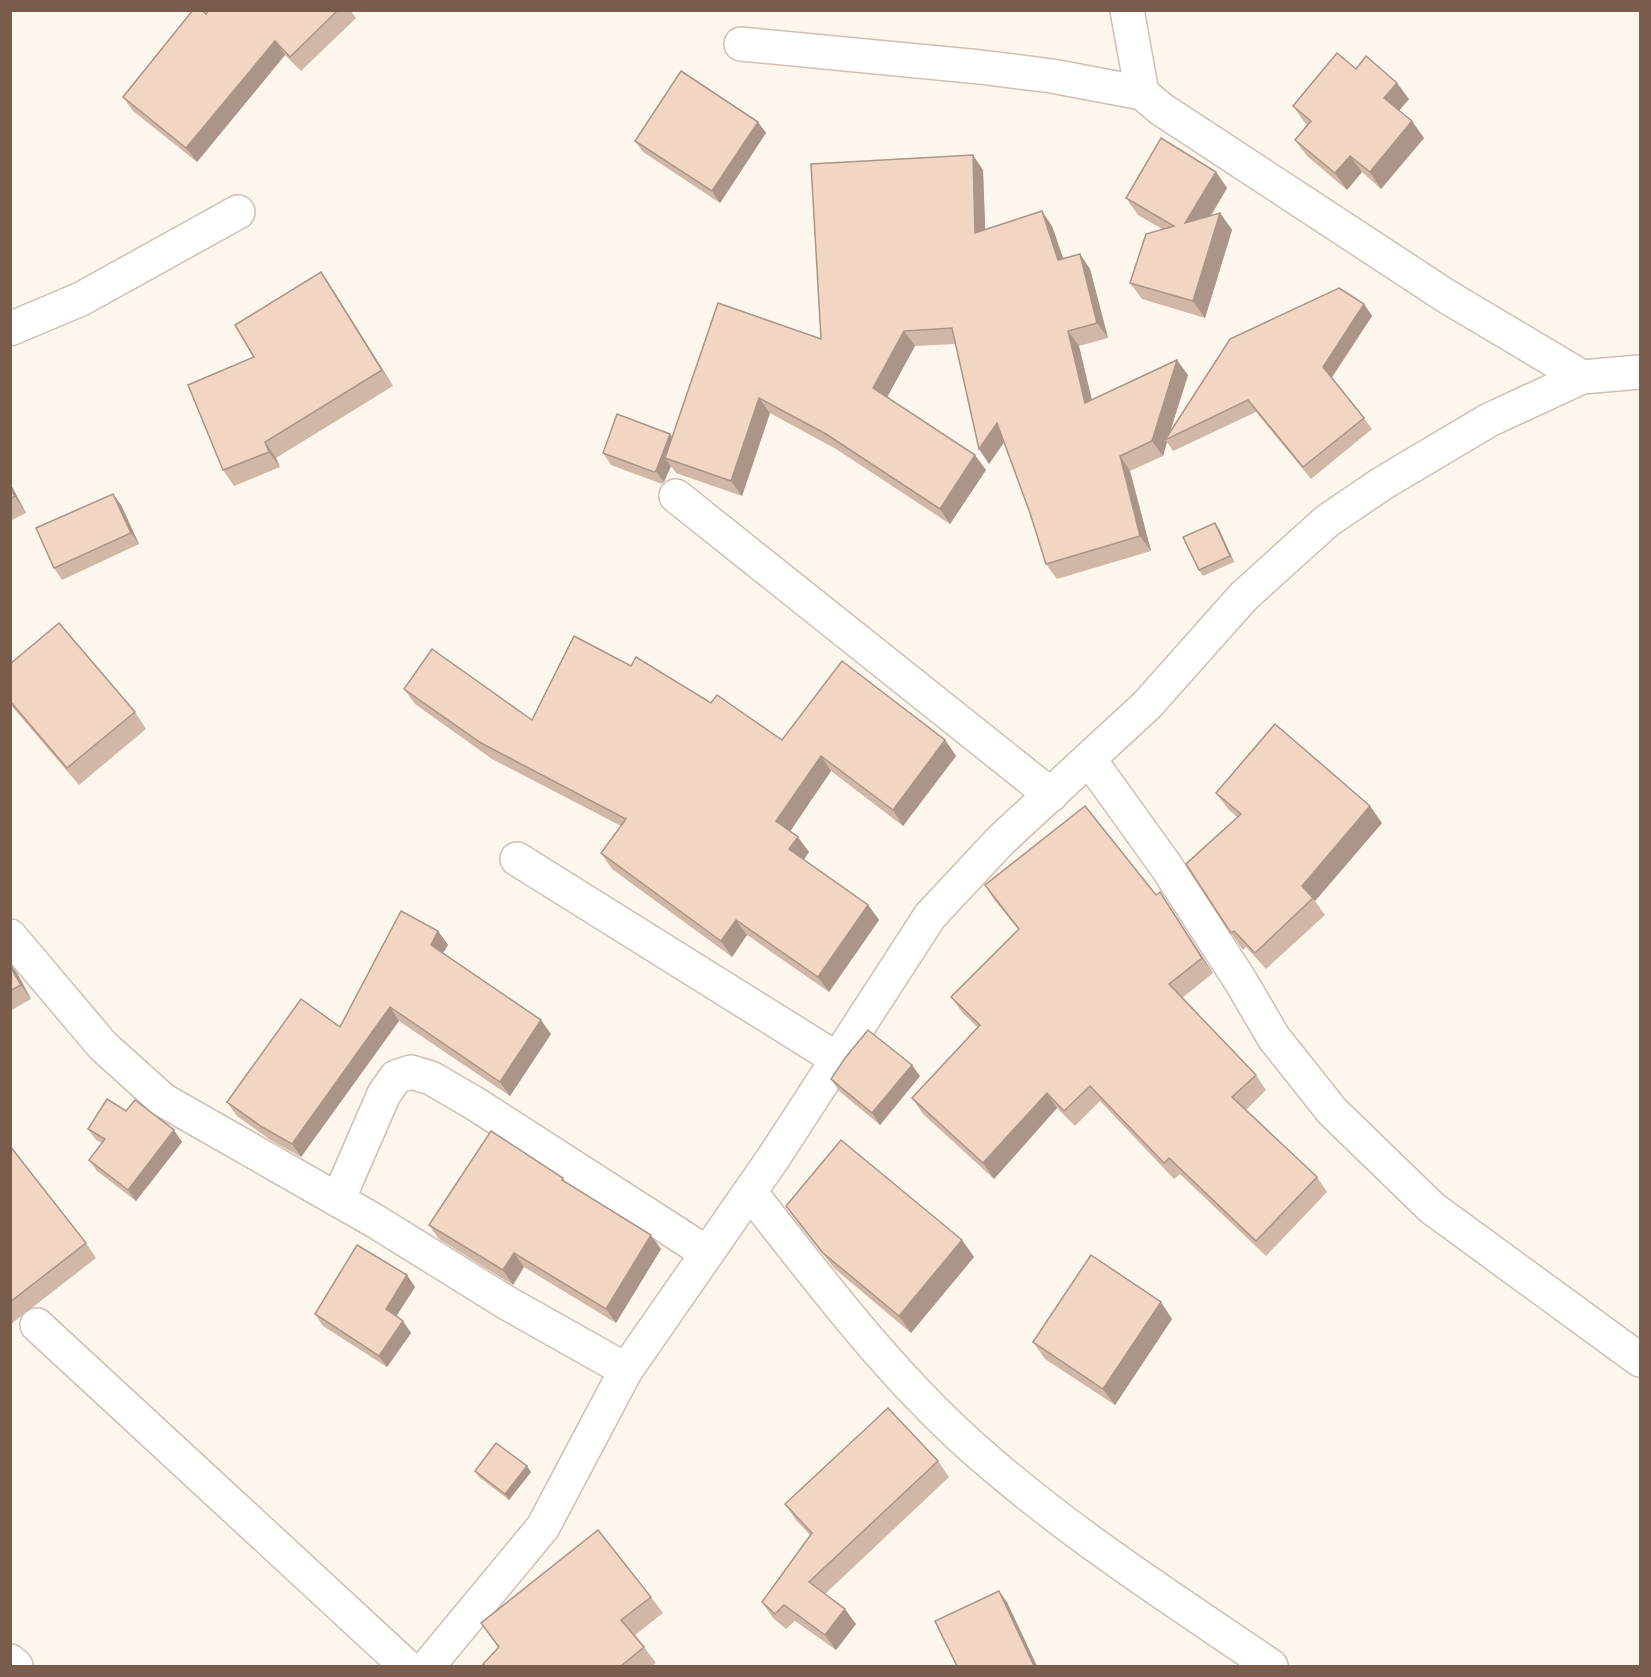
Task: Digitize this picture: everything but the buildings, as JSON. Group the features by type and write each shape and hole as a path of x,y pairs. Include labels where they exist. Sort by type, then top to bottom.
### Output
{"street":[{"path":"1127,10 1142,93"},
{"path":"741,44 980,67 1052,76 1142,93 1203,138 1446,296 1582,377"},
{"path":"10,329 81,298 238,212"},
{"path":"428,1666 543,1527 626,1370 750,1192 930,916 1001,840 1147,705 1244,596 1327,522 1383,483 1489,420 1582,377 1641,372"},
{"path":"676,496 1051,795"},
{"path":"1089,759 1166,866 1240,980 1274,1038 1332,1111 1432,1208 1641,1360"},
{"path":"517,859 837,1059"},
{"path":"10,936 103,1046 163,1100 338,1200 507,1303 626,1370"},
{"path":"338,1200 384,1094 396,1077 411,1072 431,1078 474,1103 707,1253"},
{"path":"750,1192 897,1373 987,1460 1097,1548 1271,1666"},
{"path":"37,1325 406,1666"},
{"path":"10,1660 16,1666"}]}
